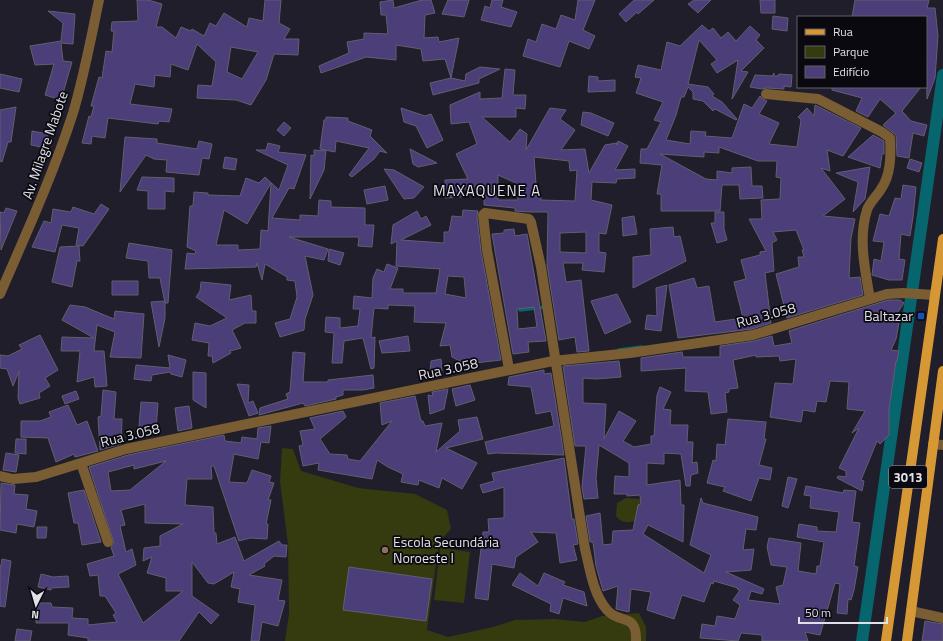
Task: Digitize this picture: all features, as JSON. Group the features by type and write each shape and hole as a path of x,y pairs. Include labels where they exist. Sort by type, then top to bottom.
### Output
{"main road":[{"path":"934,295 943,240"},
{"name":"3013","path":"886,641 934,295"},
{"name":"3013","path":"907,641 938,444 943,371"}],"street":[{"name":"Av. Milagre Mabote","path":"0,294 56,161 73,112 85,68 99,0"},
{"path":"766,94 818,99 882,132 890,138 888,175 882,189 867,209 864,230 862,258 870,299"},
{"path":"509,369 486,250 482,215 485,213 520,217 529,219 531,222 541,267 585,549 592,577 603,604 608,612 614,616 629,620 633,624 636,641"},
{"name":"Rua 3.058","path":"0,476 13,479 36,477 141,446 423,389 555,360 630,353 753,335 887,294 903,293 934,295"},
{"path":"81,463 108,542"},
{"path":"911,611 943,618"}],"green space":[{"name":"Escola Secundária Noroeste I","path":"282,448 293,449 301,471 358,488 415,494 447,510 451,529 439,542 427,630 448,637 493,627 515,620 554,619 585,622 602,616 639,613 646,627 646,641 285,641 289,614 288,544 280,482"},
{"path":"626,498 640,499 642,503 635,521 625,522 616,516 617,503"},
{"path":"440,548 470,552 464,603 434,600"}],"building":[{"path":"137,0 148,0 162,4 156,27 162,27 176,38 181,27 191,31 192,29 204,36 210,23 216,26 224,13 247,27 249,18 263,21 265,0 281,0 279,23 290,29 284,39 299,39 298,55 274,54 266,80 251,105 236,100 197,98 198,85 212,86 216,62 197,44 188,70 171,64 170,77 155,75 154,87 135,84 130,104 172,109 169,122 159,121 158,124 108,118 105,138 92,136 91,144 82,143 89,116 91,117 94,106 91,106 99,77 102,78 106,51 112,52 114,31 111,31 112,22 138,21","holes":["231,47 258,52 242,79 227,72"]},
{"path":"393,0 394,8 422,0 431,0 435,13 425,15 424,38 438,37 439,42 459,38 451,78 445,59 423,61 421,49 396,45 396,60 366,57 321,73 319,66 349,53 347,42 364,39 364,33 388,34 386,15 381,15 380,2"},
{"path":"448,0 469,0 464,17 442,14"},
{"path":"492,0 503,0 501,7 517,12 511,27 481,20 485,6 490,8"},
{"path":"578,0 595,0 583,30 595,36 589,49 569,41 560,67 523,56 528,39 536,42 542,24 556,29 561,15 575,20"},
{"path":"634,0 654,0 626,22 619,14"},
{"path":"694,0 711,0 698,13 688,4"},
{"path":"760,0 775,0 775,13 761,13"},
{"path":"855,0 929,0 927,8 935,8 938,36 935,78 927,99 927,16 852,16"},
{"path":"48,11 75,14 73,44 61,43 63,61 72,62 61,100 45,95 54,64 35,65 30,46 61,41 63,23"},
{"path":"773,16 788,18 787,31 772,29"},
{"path":"702,25 709,31 713,28 721,38 728,32 736,41 750,26 760,35 756,40 764,48 741,71 748,72 732,99 738,60 717,73 711,64 717,60 699,40 688,84 708,87 714,94 712,96 722,102 737,119 736,120 715,109 713,111 703,101 693,99 693,92 688,87 684,97 681,97 676,115 666,140 690,144 691,131 706,132 705,136 732,138 744,104 752,108 760,96 767,101 759,114 779,123 769,144 797,147 801,120 798,117 807,108 814,116 815,105 861,128 843,156 827,150 830,171 821,168 845,199 823,216 855,219 851,238 849,278 860,277 863,295 787,318 776,274 799,267 798,257 804,257 802,250 804,250 796,230 773,232 777,240 772,243 774,271 765,273 771,323 752,329 678,338 669,285 694,278 697,288 709,286 715,322 743,318 734,282 746,279 741,260 760,255 760,252 766,251 749,219 762,219 761,200 780,199 781,178 776,177 777,161 758,161 719,147 719,153 704,152 704,157 660,154 706,179 717,180 717,171 732,173 732,168 751,167 752,186 762,186 763,198 740,199 739,185 722,185 720,211 661,211 661,194 657,194 662,165 640,163 641,149 647,149 661,122 654,120 663,102 636,93 641,78 635,77 638,65 661,70 667,42 680,46"},
{"path":"480,67 500,69 479,79 479,83 433,95 430,83 451,78 465,81 466,74"},
{"path":"505,69 515,70 513,95 526,95 525,109 516,108 516,117 482,117 510,142 520,129 527,134 526,150 550,108 566,110 560,119 575,130 561,150 585,149 589,173 605,145 617,143 617,145 618,141 628,146 615,170 635,169 635,178 617,179 616,183 592,182 591,200 612,205 606,234 599,233 599,252 606,253 604,272 582,270 583,263 563,263 566,282 581,280 589,351 577,352 575,337 559,340 547,265 548,212 515,211 515,208 484,205 484,189 461,189 461,197 445,198 445,180 468,179 456,154 477,144 469,122 451,124 450,105 480,92 480,99 502,98","holes":["534,157 569,161 570,171 577,170 575,201 541,200 541,197 537,197","498,175 516,183 518,200 498,200","586,232 586,253 560,252 560,233"]},
{"path":"774,73 774,76 778,76 779,74 792,75 791,87 784,86 784,89 762,89 750,87 755,75 772,76"},
{"path":"0,74 22,79 19,92 0,88"},
{"path":"589,76 598,77 598,81 615,80 615,91 588,92"},
{"path":"832,88 920,88 902,111 911,121 927,125 924,136 913,133 909,158 897,156 896,135 883,125 896,113 880,99 868,117 856,111 862,98 832,90"},
{"path":"16,107 11,142 8,142 2,162 0,161 0,110"},
{"path":"401,108 425,116 431,114 443,140 427,148 416,126 404,122"},
{"path":"583,112 591,113 614,123 608,136 581,125"},
{"path":"326,117 348,118 348,121 372,130 370,136 387,153 380,151 374,159 352,177 349,175 369,148 336,141 335,152 320,149 324,120 326,120"},
{"path":"284,122 291,128 284,136 277,130"},
{"path":"32,131 48,134 46,148 31,145"},
{"path":"873,135 884,141 884,154 882,154 880,168 848,157"},
{"path":"125,137 157,139 157,143 197,149 199,141 212,144 209,159 202,158 199,175 166,172 167,160 154,159 146,155 120,192"},
{"path":"268,143 280,146 278,152 306,155 294,189 289,188 272,218 300,220 300,215 318,216 319,200 331,201 331,207 365,208 365,225 374,225 372,247 358,246 359,237 289,237 328,249 324,260 305,256 313,295 305,319 304,330 280,337 275,323 290,319 297,297 295,281 287,280 287,277 265,264 262,280 257,263 256,267 185,269 187,253 195,254 196,251 187,247 190,206 193,206 194,192 208,193 208,195 240,196 246,178 259,183 265,177 279,190 288,165 256,150 266,150","holes":["271,183 268,231 261,230 260,249 238,250 238,245 216,245 224,210 247,224"]},
{"path":"410,149 437,163 418,167 413,164"},
{"path":"314,150 326,151 324,170 310,199 311,155 314,156"},
{"path":"225,157 237,159 235,170 223,168"},
{"path":"910,159 922,163 919,172 907,168"},
{"path":"870,167 865,199 853,212 858,182 836,173"},
{"path":"384,169 394,170 424,187 414,198 404,199"},
{"path":"142,177 174,178 174,192 165,191 165,209 148,209 148,191 137,190"},
{"path":"903,185 916,187 913,217 910,236 901,234 899,259 905,260 902,280 889,280 872,275 874,259 881,261 884,242 873,241 880,214 889,216 895,198 901,199"},
{"path":"385,186 388,200 367,204 364,190"},
{"path":"101,204 109,209 83,246 76,245 79,228 62,225 55,252 32,247 44,221 51,223 53,209 71,212 73,207 94,214"},
{"path":"6,208 17,211 1,250 0,212 4,213"},
{"path":"463,210 478,211 477,216 481,251 501,360 466,364 452,357 450,345 440,346 446,323 414,322 415,306 388,305 388,309 374,308 371,338 375,337 374,368 371,369 363,338 344,341 342,363 332,363 334,333 325,332 326,317 340,318 340,328 358,326 360,309 353,309 354,296 372,298 373,278 377,269 384,272 387,264 398,268 390,289 403,289 403,293 436,293 440,269 396,266 397,241 391,244 393,225 417,211 421,219 426,216 431,225 401,240 444,243 444,232 449,232 452,216 462,217","holes":["448,276 464,277 466,298 445,294"]},
{"path":"715,212 724,212 724,229 727,240 717,243 711,223 715,223"},
{"path":"634,216 637,234 623,236 622,218"},
{"path":"673,227 674,237 680,236 686,261 633,288 633,257 651,255 650,229"},
{"path":"514,229 515,236 527,234 546,341 528,342 529,352 513,354 492,234 504,233 504,230","holes":["534,307 537,327 518,329 517,309"]},
{"path":"129,243 172,250 168,303 165,303 160,278 149,278 148,261 126,258"},
{"path":"79,246 80,261 77,261 72,287 52,282 60,247"},
{"path":"329,249 344,253 340,265 328,261"},
{"path":"112,281 138,281 138,295 112,295"},
{"path":"201,282 231,285 229,300 251,295 252,311 256,311 256,323 245,323 232,330 241,348 230,351 231,353 213,363 212,356 208,356 209,343 192,340 195,323 210,326 227,318 196,297 200,291"},
{"path":"667,285 661,331 645,329 647,315 657,316 656,288"},
{"path":"617,294 631,322 605,334 591,301"},
{"path":"888,300 900,300 904,303 891,322 899,323 896,339 891,350 899,351 896,361 889,409 889,435 880,444 877,441 861,480 864,481 862,491 837,478 838,476 846,477 846,471 839,468 859,428 852,433 865,411 847,409 849,382 830,381 826,402 817,401 815,412 803,410 801,422 770,417 775,383 793,384 796,359 780,361 779,356 756,357 756,355 733,360 738,388 729,389 729,392 725,393 727,412 711,414 708,392 685,391 686,368 641,371 641,358 682,352 683,357 720,357 720,346 754,341 772,336 774,346 792,343 789,331"},
{"path":"165,301 165,318 159,347 151,302"},
{"path":"70,305 85,307 114,319 115,311 144,314 141,358 110,357 115,332 97,325 94,351 104,351 107,386 95,387 94,377 77,382 80,351 61,351 62,337 94,338 62,320"},
{"path":"40,335 58,370 45,378 50,386 39,393 40,398 20,404 18,398 19,371 13,386 7,369 0,368 0,355 8,356 22,349 19,345"},
{"path":"408,336 410,351 382,353 379,341"},
{"path":"293,352 305,353 303,382 328,382 328,380 373,375 374,388 363,390 343,390 343,395 336,397 336,399 305,406 303,403 259,415 260,408 288,399 286,394 290,392"},
{"path":"168,355 186,360 182,377 171,374 170,372 152,375 151,381 134,379 136,365 170,368"},
{"path":"441,359 442,371 430,372 431,361"},
{"path":"619,361 621,377 596,379 583,378 583,403 606,404 604,439 619,411 636,421 623,441 634,447 651,444 651,436 654,436 657,395 660,387 671,392 663,409 671,410 670,425 688,425 687,442 693,442 692,463 697,462 698,473 691,475 690,486 686,486 681,454 664,453 664,464 647,463 647,485 680,480 681,505 684,505 683,542 648,525 643,534 704,573 711,555 690,545 701,498 703,503 758,517 756,530 746,529 743,550 754,549 751,570 726,572 764,589 762,594 751,591 748,600 780,604 776,587 783,585 787,567 771,565 767,547 769,538 801,543 798,571 816,574 817,566 820,566 824,542 797,537 799,524 817,527 817,531 836,532 839,512 810,508 811,496 804,495 806,486 843,493 844,490 856,491 852,522 860,523 854,566 858,567 851,600 848,599 847,614 837,613 840,584 835,583 820,635 805,632 808,641 762,641 762,635 741,633 738,641 700,638 702,624 715,626 717,616 735,619 740,605 733,600 740,590 737,589 738,588 714,581 713,584 711,583 704,602 682,595 674,619 647,610 651,592 631,589 629,612 616,609 618,586 603,591 596,566 593,542 590,542 586,516 600,513 603,545 612,544 613,531 633,530 638,505 641,504 640,495 627,496 627,494 614,494 615,476 629,477 629,463 599,445 596,478 598,498 584,499 582,487 586,446 575,446 563,366"},
{"path":"544,370 544,374 551,373 564,455 488,454 485,442 554,426 551,411 536,414 531,387 508,385 509,377"},
{"path":"193,372 206,373 206,408 193,400"},
{"path":"237,384 249,385 248,403 253,401 258,413 249,416"},
{"path":"470,385 475,400 456,406 452,389"},
{"path":"448,389 444,409 430,414 428,395 433,396 432,392"},
{"path":"103,390 116,392 114,419 122,419 121,444 100,450 98,417 101,416"},
{"path":"76,391 79,399 65,404 62,396"},
{"path":"415,396 421,421 423,421 425,426 442,423 436,452 460,431 458,420 477,417 483,439 446,448 477,463 462,489 442,478 439,488 419,480 418,485 401,482 403,474 377,460 372,479 318,470 319,463 303,466 299,446 303,445 300,431 315,429 310,418 343,411 346,417 320,439 330,454 347,455 348,459 360,461 392,421 382,425 380,403"},
{"path":"141,402 158,403 156,429 140,428"},
{"path":"68,405 77,425 87,421 98,451 75,457 74,454 56,462 48,438 21,437 21,421 40,421 51,417 49,412"},
{"path":"189,406 192,428 178,431 175,408"},
{"path":"728,419 766,422 764,439 766,439 759,465 772,468 770,480 759,478 751,501 723,491 725,487 707,483 713,460 716,461 717,444 725,445"},
{"path":"271,426 269,443 261,442 258,459 234,454 229,482 247,483 252,470 271,476 269,482 274,483 268,500 271,500 266,524 268,524 267,539 250,538 239,541 214,466 211,466 212,479 187,479 185,505 213,507 214,533 216,533 217,544 235,537 244,561 279,541 282,545 287,545 286,557 274,556 264,564 265,566 249,575 282,580 278,600 285,601 278,626 262,622 259,641 251,641 255,605 238,602 240,589 231,587 234,572 214,584 208,583 192,562 192,596 219,615 211,624 199,612 179,641 88,641 88,638 68,635 69,623 36,623 37,603 51,603 52,607 73,608 72,618 88,619 88,625 117,622 113,615 116,613 105,596 100,596 98,575 90,576 87,564 114,556 111,547 114,543 89,467 128,455 224,435 225,441 241,443 242,437 257,439 258,428","holes":["166,461 130,490 111,491 108,472 134,465 134,469","145,504 145,523 183,524 160,536 160,546 144,548 143,561 152,557 147,573 166,578 166,591 183,591 143,623 118,574 136,565 132,549 126,552 120,526 125,525 121,510"]},
{"path":"16,439 26,439 26,454 15,453"},
{"path":"6,453 19,455 16,472 3,470"},
{"path":"564,458 572,519 574,519 578,544 573,545 577,560 560,563 556,533 531,532 538,542 516,557 514,568 492,564 488,600 475,598 483,532 489,532 488,519 504,518 504,487 483,493 480,485 494,481 492,473"},
{"path":"788,477 797,479 788,508 782,506"},
{"path":"1,483 15,485 14,494 28,495 26,509 37,511 34,527 17,524 16,533 0,530"},
{"path":"84,490 101,542 82,545 78,523 74,523 68,493"},
{"path":"37,527 47,527 46,538 37,538"},
{"path":"2,559 11,561 5,607 0,606 0,565 1,566"},
{"path":"349,567 432,579 426,621 343,610"},
{"path":"520,573 538,586 544,573 565,582 563,585 584,592 587,606 563,598 559,614 550,611 551,604 512,585"},
{"path":"41,574 53,577 68,576 69,587 51,588 51,590 38,587"},
{"path":"925,621 943,624 943,641 922,641"},
{"path":"17,629 32,631 30,641 15,641"}],"waterway":[{"path":"862,641 943,75"},
{"path":"519,304 520,310 546,307"},
{"path":"619,350 642,347"}],"place":[{"name":"Baltazar","path":"921,316"},
{"name":"Escola Secundária Noroeste I","path":"385,550"}],"district":[{"name":"MAXAQUENE A","path":"487,191"}]}
